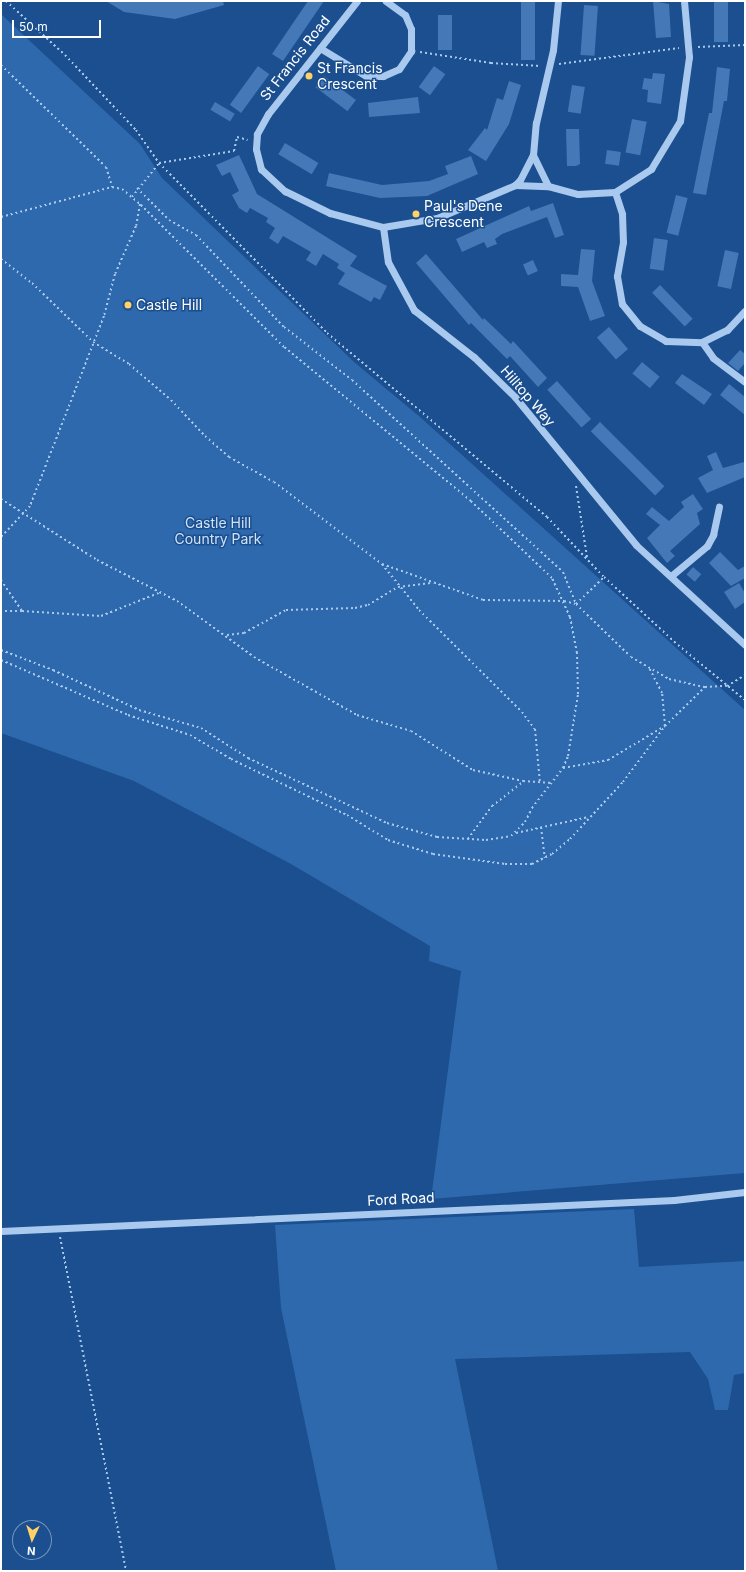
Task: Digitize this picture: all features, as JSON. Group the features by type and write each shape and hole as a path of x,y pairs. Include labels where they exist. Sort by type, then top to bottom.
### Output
{"street":[{"name":"St Francis Road","path":"255,142 257,134 271,111 357,1"},
{"path":"320,48 358,74 374,77 398,69 411,51 412,38 408,21 386,1"},
{"path":"515,185 533,155 536,123 550,64 558,1"},
{"path":"255,142 261,169 285,191 330,213 383,227 437,218 515,185 548,186 578,194 615,192 651,169 680,121 688,47 684,1"},
{"path":"533,155 548,186"},
{"path":"615,192 622,214 622,242 617,276 622,304 640,326 666,341 702,342 727,330 745,311"},
{"name":"Hilltop Way","path":"383,227 388,262 414,310 474,357 515,396 636,545 745,645"},
{"path":"702,342 713,358 745,382"},
{"path":"671,576 707,546 713,534 719,507"},
{"name":"Ford Road","path":"1,1231 674,1200 745,1192"}],"path":[{"path":"6,1 65,55 136,130 159,163 327,333 547,517 604,577 727,686 745,700"},
{"path":"411,51 491,63 550,64 688,47 745,45"},
{"path":"1,65 106,167 112,187"},
{"path":"132,198 137,188 159,163 234,151 237,137 255,142"},
{"path":"1,217 112,187 132,198 140,204 284,347 502,527 552,578 564,601 577,653 578,694 563,768 516,833"},
{"path":"137,188 168,220 196,235 284,327 352,380 563,572 576,604 631,657 668,679 706,687 727,686 745,675"},
{"path":"1,537 25,514 92,342 104,316 114,274 136,226 140,204"},
{"path":"1,259 32,283 92,342 128,364 171,400 205,436 229,457 274,482 382,564 398,587 461,655 522,712 535,729 540,783"},
{"path":"573,469 587,558"},
{"path":"1,499 97,560 161,592 283,674 357,715 411,731 473,770 524,781 552,783"},
{"path":"382,564 483,600 564,601 576,604"},
{"path":"576,604 604,577"},
{"path":"1,580 22,611"},
{"path":"227,635 244,633 286,610 368,605 398,587 434,582"},
{"path":"1,611 101,616 161,592"},
{"path":"1,650 53,670 139,710 202,728 248,758 387,823 437,837 502,839 516,833 589,817"},
{"path":"1,660 128,715 190,735 231,759 347,815 388,840 433,854 504,864 532,864 545,858 570,839 623,782 665,726 706,687"},
{"path":"649,667 662,693 665,726"},
{"path":"563,768 608,760 665,726"},
{"path":"468,839 492,806 524,781"},
{"path":"541,827 545,858"},
{"path":"58,1228 126,1571"}],"green space":[{"name":"Castle Hill Country Park","path":"1,14 140,144 162,178 354,362 420,417 745,710 745,1173 431,1199 461,971 429,961 430,946 291,864 134,781 1,733"},
{"path":"634,1209 639,1267 745,1261 745,1373 734,1375 728,1410 715,1410 708,1379 690,1352 455,1359 498,1571 336,1571 281,1308 275,1225"}],"building":[{"path":"106,1 223,1 224,5 175,19 124,12"},
{"path":"308,1 324,1 283,61 272,54"},
{"path":"521,1 535,1 535,60 521,60"},
{"path":"653,1 669,4 671,37 656,38"},
{"path":"714,1 728,1 728,42 714,42"},
{"path":"584,5 598,6 594,56 581,55"},
{"path":"438,15 452,15 452,50 438,50"},
{"path":"258,66 269,74 241,113 230,105"},
{"path":"434,66 445,74 430,95 419,87"},
{"path":"717,67 730,69 727,101 724,101 706,195 693,193 709,113 712,113"},
{"path":"653,73 665,74 661,104 647,102 648,90 642,89 644,78 652,79"},
{"path":"324,76 356,100 348,111 316,87"},
{"path":"509,81 521,85 509,124 486,161 468,150 485,128 487,130 497,98 503,100"},
{"path":"572,85 585,87 581,114 568,112"},
{"path":"418,97 420,113 369,117 368,103"},
{"path":"215,102 235,114 230,122 210,110"},
{"path":"632,119 647,122 640,155 626,152"},
{"path":"566,129 579,129 580,164 576,166 567,166"},
{"path":"285,143 318,163 312,174 278,154"},
{"path":"607,150 621,152 619,166 605,164"},
{"path":"239,155 257,194 357,256 350,266 387,286 380,300 374,297 371,302 338,284 345,273 337,268 339,264 323,254 316,266 306,260 311,252 283,236 278,244 269,238 275,228 266,222 268,218 250,208 247,213 239,208 232,195 239,191 230,172 222,176 216,165"},
{"path":"471,156 478,174 427,196 380,198 326,186 329,173 382,185 429,181 448,174 445,166"},
{"path":"676,195 688,198 678,236 667,233"},
{"path":"553,203 564,235 555,238 547,217 502,234 495,239 497,244 487,248 484,242 462,252 456,239 529,206 531,211"},
{"path":"654,238 668,240 664,271 650,269"},
{"path":"581,249 595,250 592,281 605,316 590,321 578,287 561,286 561,274 578,275"},
{"path":"725,250 739,253 731,289 717,286"},
{"path":"426,254 483,320 484,318 511,344 513,341 547,378 538,387 510,356 507,359 471,323 469,325 416,263"},
{"path":"533,260 538,271 528,275 523,264"},
{"path":"660,285 693,319 685,326 652,293"},
{"path":"609,327 628,349 616,359 597,337"},
{"path":"740,350 745,354 745,363 738,371 728,363"},
{"path":"642,362 660,377 650,388 632,373"},
{"path":"682,374 712,394 704,405 675,383"},
{"path":"557,381 591,419 581,428 547,390"},
{"path":"729,384 745,397 745,415 720,395"},
{"path":"600,422 664,486 655,496 591,431"},
{"path":"716,452 723,468 744,462 745,477 707,493 698,478 713,470 707,456"},
{"path":"693,494 703,509 697,513 700,524 670,551 675,556 667,563 647,538 660,525 646,514 652,507 669,521 684,507 681,502"},
{"path":"720,552 738,570 745,566 745,578 731,586 709,563"},
{"path":"693,567 701,574 695,582 686,575"},
{"path":"739,583 745,593 745,602 735,609 724,592"}],"place":[{"name":"St Francis Crescent","path":"309,76"},
{"name":"Paul's Dene Crescent","path":"416,214"},
{"name":"Castle Hill","path":"128,305"}]}
